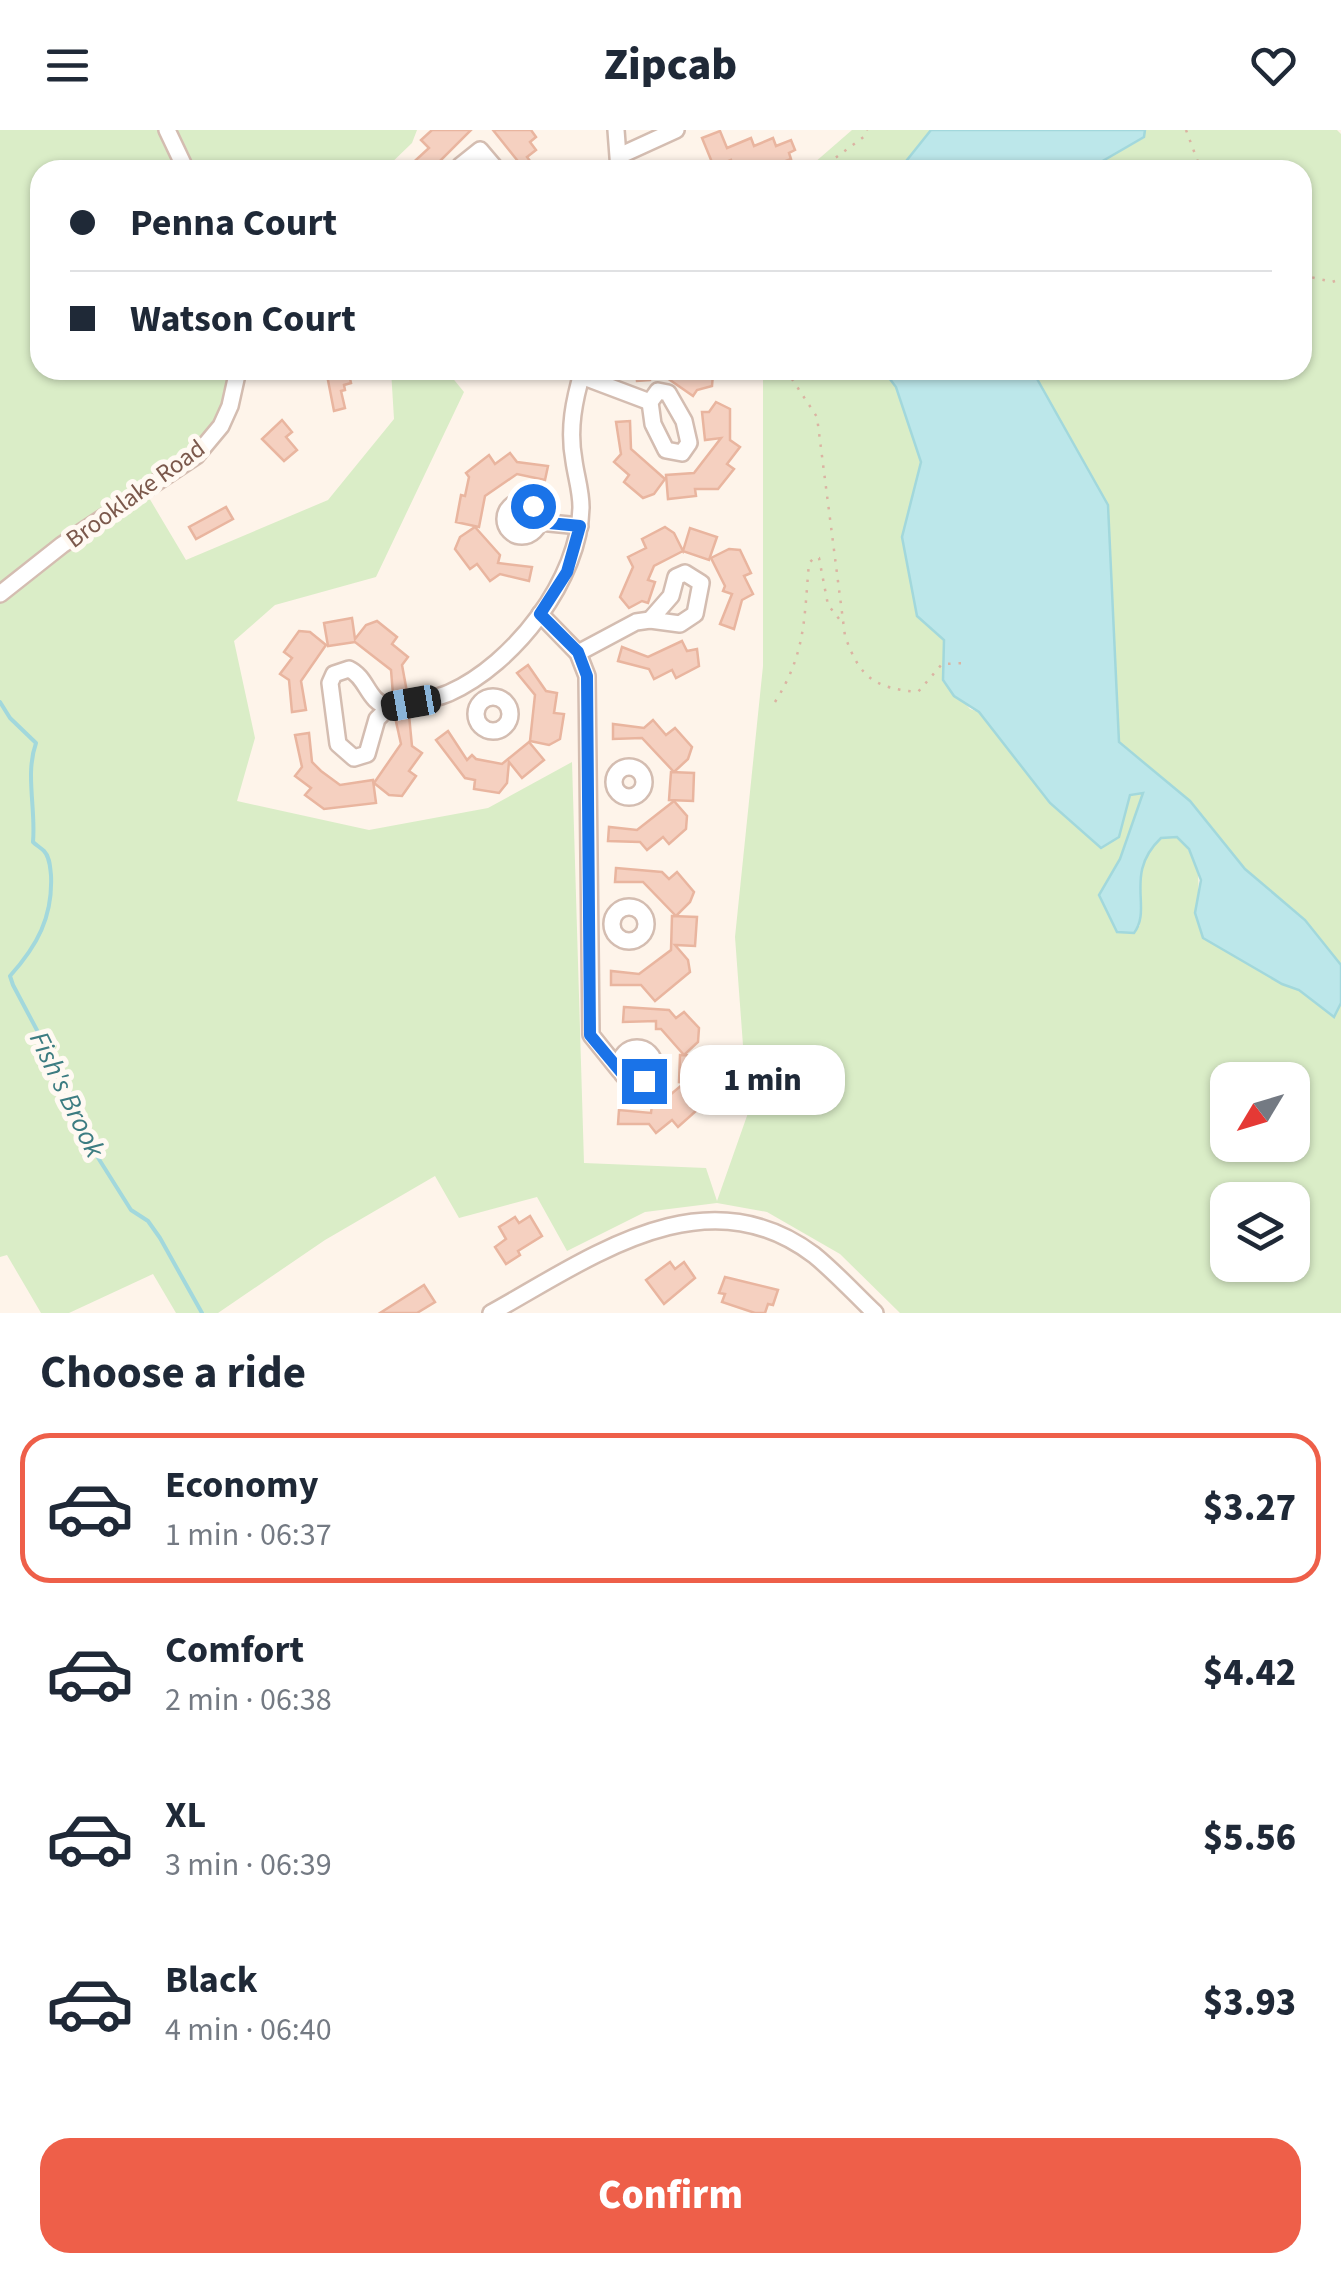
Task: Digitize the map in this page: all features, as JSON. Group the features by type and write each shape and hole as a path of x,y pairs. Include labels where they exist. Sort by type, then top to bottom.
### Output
{"street":[{"path":"167,130 181,160"},
{"path":"616,130 619,160"},
{"path":"624,160 676,130"},
{"path":"468,160 480,150 489,160"},
{"name":"Brooklake Road","path":"0,594 62,545 196,456 221,426 236,380"},
{"path":"389,707 374,700 355,670 339,671 331,678 338,744 349,756 367,754 377,719 389,707 432,699 466,684 514,644 540,614 567,572 580,526 581,502 571,436 581,380"},
{"path":"598,380 650,402"},
{"path":"539,522 580,526"},
{"path":"540,614 578,652 587,676 590,1035 620,1071"},
{"path":"578,652 636,622 650,620"},
{"path":"466,684 481,702"},
{"path":"589,782 614,781"},
{"path":"590,923 613,923"},
{"path":"491,1313 629,1237 685,1222 752,1226 793,1242 814,1256 875,1313"}],"path":[{"path":"833,160 865,136 867,130"},
{"path":"1186,130 1197,160"},
{"path":"1312,279 1341,279"},
{"path":"793,380 817,417 843,622 853,658 868,678 892,690 918,692 942,664 966,663"},
{"path":"775,702 796,667 804,642 812,558 819,558 828,605 843,622"}],"green space":[{"path":"0,130 417,130 412,143 394,160 30,160 30,380 232,380 224,412 205,440 142,486 186,560 328,500 394,419 392,380 454,380 464,392 376,577 275,605 234,641 255,738 237,801 369,830 488,808 572,762 584,1163 706,1168 717,1201 748,1113 735,937 763,666 763,380 891,380 896,387 922,462 902,537 917,616 944,640 944,680 970,709 979,712 1050,803 1100,847 1119,837 1130,795 1143,792 1120,859 1100,895 1117,931 1140,926 1140,879 1147,858 1161,838 1177,837 1191,854 1198,872 1195,913 1253,965 1282,984 1299,990 1335,1016 1341,1003 1341,1313 900,1313 840,1254 767,1212 717,1203 645,1212 567,1251 537,1197 459,1218 435,1176 325,1240 218,1313 176,1313 153,1274 69,1313 41,1313 7,1255 0,1257"},
{"path":"852,130 931,130 906,160 818,160"},
{"path":"1145,130 1337,130 1341,134 1341,965 1305,920 1245,869 1190,801 1119,742 1107,505 1038,380 1312,380 1312,160 1105,160 1144,138"}],"water":[{"path":"931,130 1145,130 1144,137 1104,160 907,160"},
{"path":"891,380 1038,380 1108,505 1119,742 1190,801 1245,869 1305,920 1341,965 1341,1003 1334,1017 1299,990 1203,938 1195,913 1201,880 1189,849 1177,837 1161,838 1150,851 1141,877 1139,923 1134,933 1117,932 1099,895 1120,859 1143,793 1130,795 1119,837 1101,848 1050,803 979,712 954,696 943,680 944,640 917,616 902,537 921,462"}],"building":[{"path":"432,130 471,130 441,160 416,160 429,148 421,140"},
{"path":"493,130 531,130 536,137 530,142 536,150 527,157 529,160 517,160"},
{"path":"720,131 727,148 751,138 754,146 773,138 776,146 791,140 795,150 789,153 788,160 711,160 702,138"},
{"path":"328,380 350,380 341,391 345,408 334,411"},
{"path":"670,380 712,380 712,386 697,390 693,396"},
{"path":"716,402 730,409 730,440 740,447 727,464 734,469 718,489 695,489 696,496 668,499 666,475 694,473 721,438 705,440 702,412 709,412"},
{"path":"282,420 292,432 286,437 297,450 284,461 262,439"},
{"path":"630,421 631,449 665,479 654,494 643,498 624,482 629,475 614,462 621,454 616,422"},
{"path":"510,453 517,462 548,466 545,480 517,474 485,496 479,527 456,522 469,477 466,473 489,455 495,464"},
{"path":"226,507 233,519 196,539 189,527"},
{"path":"475,527 500,555 498,563 532,567 529,581 500,574 490,581 477,564 470,569 455,549 460,537"},
{"path":"665,527 674,533 683,551 654,566 648,580 655,582 648,603 642,601 629,608 620,597 633,567 628,557 646,548 642,539"},
{"path":"690,528 717,537 709,560 683,551"},
{"path":"729,549 740,550 751,573 744,576 753,594 742,600 734,629 720,624 732,594 723,591 725,586 711,558"},
{"path":"352,618 355,639 366,625 377,621 397,637 392,644 408,657 402,665 407,692 393,695 391,670 355,642 328,646 324,623"},
{"path":"299,631 310,632 326,645 301,681 306,710 292,712 289,680 280,674 292,658 284,652"},
{"path":"682,641 687,651 697,649 699,666 676,678 672,670 654,679 649,669 618,661 622,647 648,657"},
{"path":"528,665 546,691 557,693 554,713 564,714 560,739 549,745 530,741 535,695 517,673"},
{"path":"409,715 412,746 422,753 409,771 416,776 402,796 389,795 374,783 401,744 395,717"},
{"path":"653,720 666,735 675,728 692,747 688,759 674,772 642,738 613,739 613,724 644,728"},
{"path":"448,731 467,760 472,755 502,764 529,742 544,760 522,778 509,762 507,783 499,793 474,789 475,780 465,778 436,740"},
{"path":"309,733 312,762 340,785 373,780 376,803 324,809 305,795 311,788 295,776 302,767 295,735"},
{"path":"671,772 694,773 693,801 669,800"},
{"path":"674,801 687,816 686,829 669,844 663,837 647,850 640,842 608,841 609,827 637,830"},
{"path":"616,868 662,872 669,879 677,872 694,892 676,916 643,882 615,882"},
{"path":"672,916 697,917 695,946 675,945 688,960 690,972 655,1001 641,985 611,985 611,971 639,974 671,950"},
{"path":"624,1007 669,1010 676,1018 684,1012 699,1028 698,1042 684,1055 661,1029 656,1029 656,1021 623,1022"},
{"path":"680,1055 704,1056 702,1084 679,1082"},
{"path":"683,1084 695,1098 697,1110 678,1127 672,1120 656,1133 649,1124 618,1124 619,1110 651,1113 652,1105 657,1106"},
{"path":"530,1216 542,1236 506,1264 495,1247 506,1239 499,1227 515,1217 519,1223"},
{"path":"670,1262 675,1269 684,1262 695,1278 664,1304 646,1280"},
{"path":"725,1277 778,1290 773,1305 768,1304 765,1313 755,1313 722,1302 725,1294 719,1293"},
{"path":"424,1285 435,1302 417,1313 380,1313"}],"waterway":[{"name":"Fish's Brook","path":"0,702 10,718 36,743 31,767 33,842 47,856 51,875 46,918 28,953 10,976 74,1100 90,1145 131,1210 148,1221 160,1238 202,1313"}],"route":[{"path":"533,506 539,522 580,526 567,572 540,614 578,652 587,676 590,1035 626,1078 644,1081"}]}
